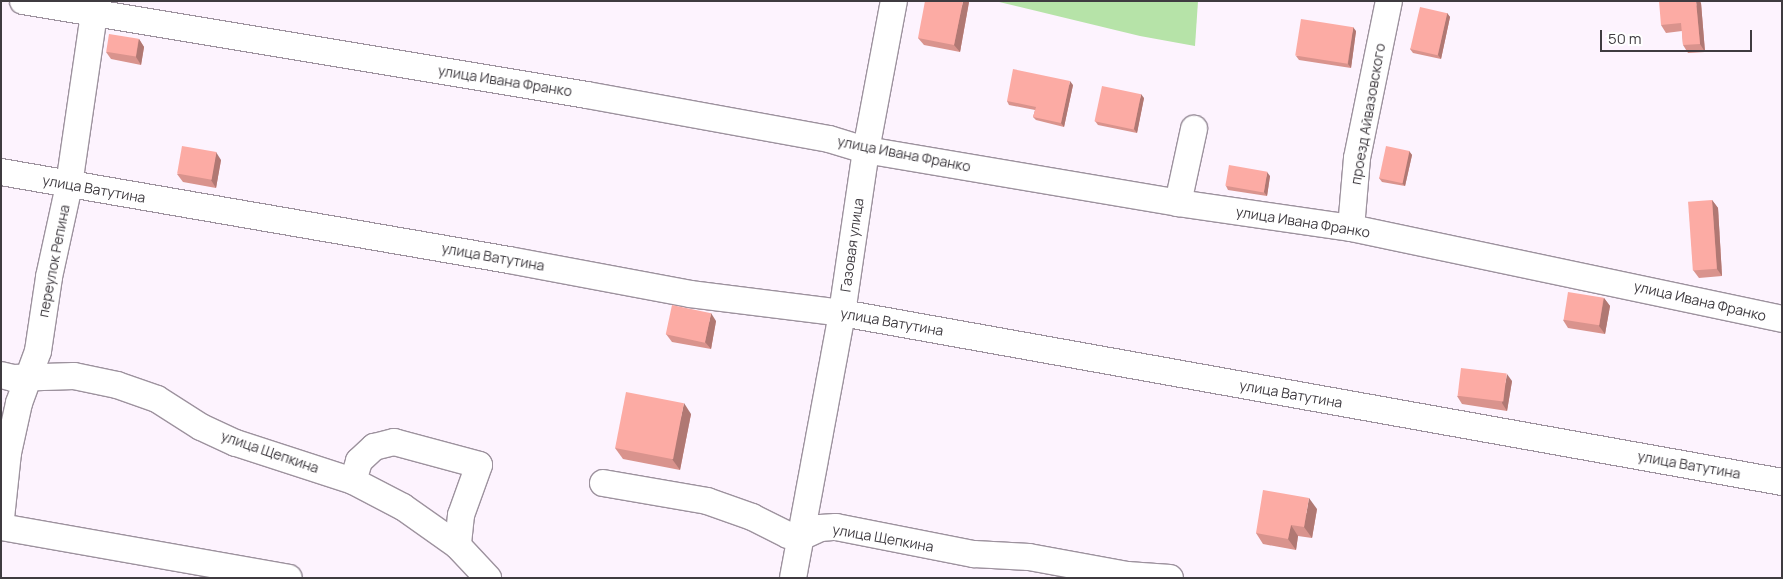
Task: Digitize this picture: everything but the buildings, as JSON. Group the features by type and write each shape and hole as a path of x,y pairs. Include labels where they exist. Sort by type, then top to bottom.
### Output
{"street":[{"name":"улица Ивана Франко","path":"23,1 96,8 829,139 866,150 1178,203 1351,228 1782,319"},
{"name":"Газовая улица","path":"792,578 842,313 866,150 894,1"},
{"name":"проезд Айвазовского","path":"1351,228 1357,158 1389,1"},
{"name":"переулок Репина","path":"1,518 8,453 19,404 31,377 69,185 96,8"},
{"path":"1178,203 1194,130"},
{"name":"улица Ватутина","path":"1,172 509,260 690,294 842,313 1782,482"},
{"name":"улица Щепкина","path":"1,375 31,377 74,376 117,385 157,398 201,427 236,443 353,481 403,508 458,546 488,578"},
{"path":"353,481 359,461 374,447 394,442 479,465 460,515 458,546"},
{"path":"603,483 707,501 752,517 788,535 801,536"},
{"path":"1,527 289,578"},
{"name":"улица Щепкина","path":"801,536 820,528 836,527 974,554 1029,557 1127,575 1170,578"}],"green space":[{"path":"995,1 1198,1 1195,46 1140,36"}]}
